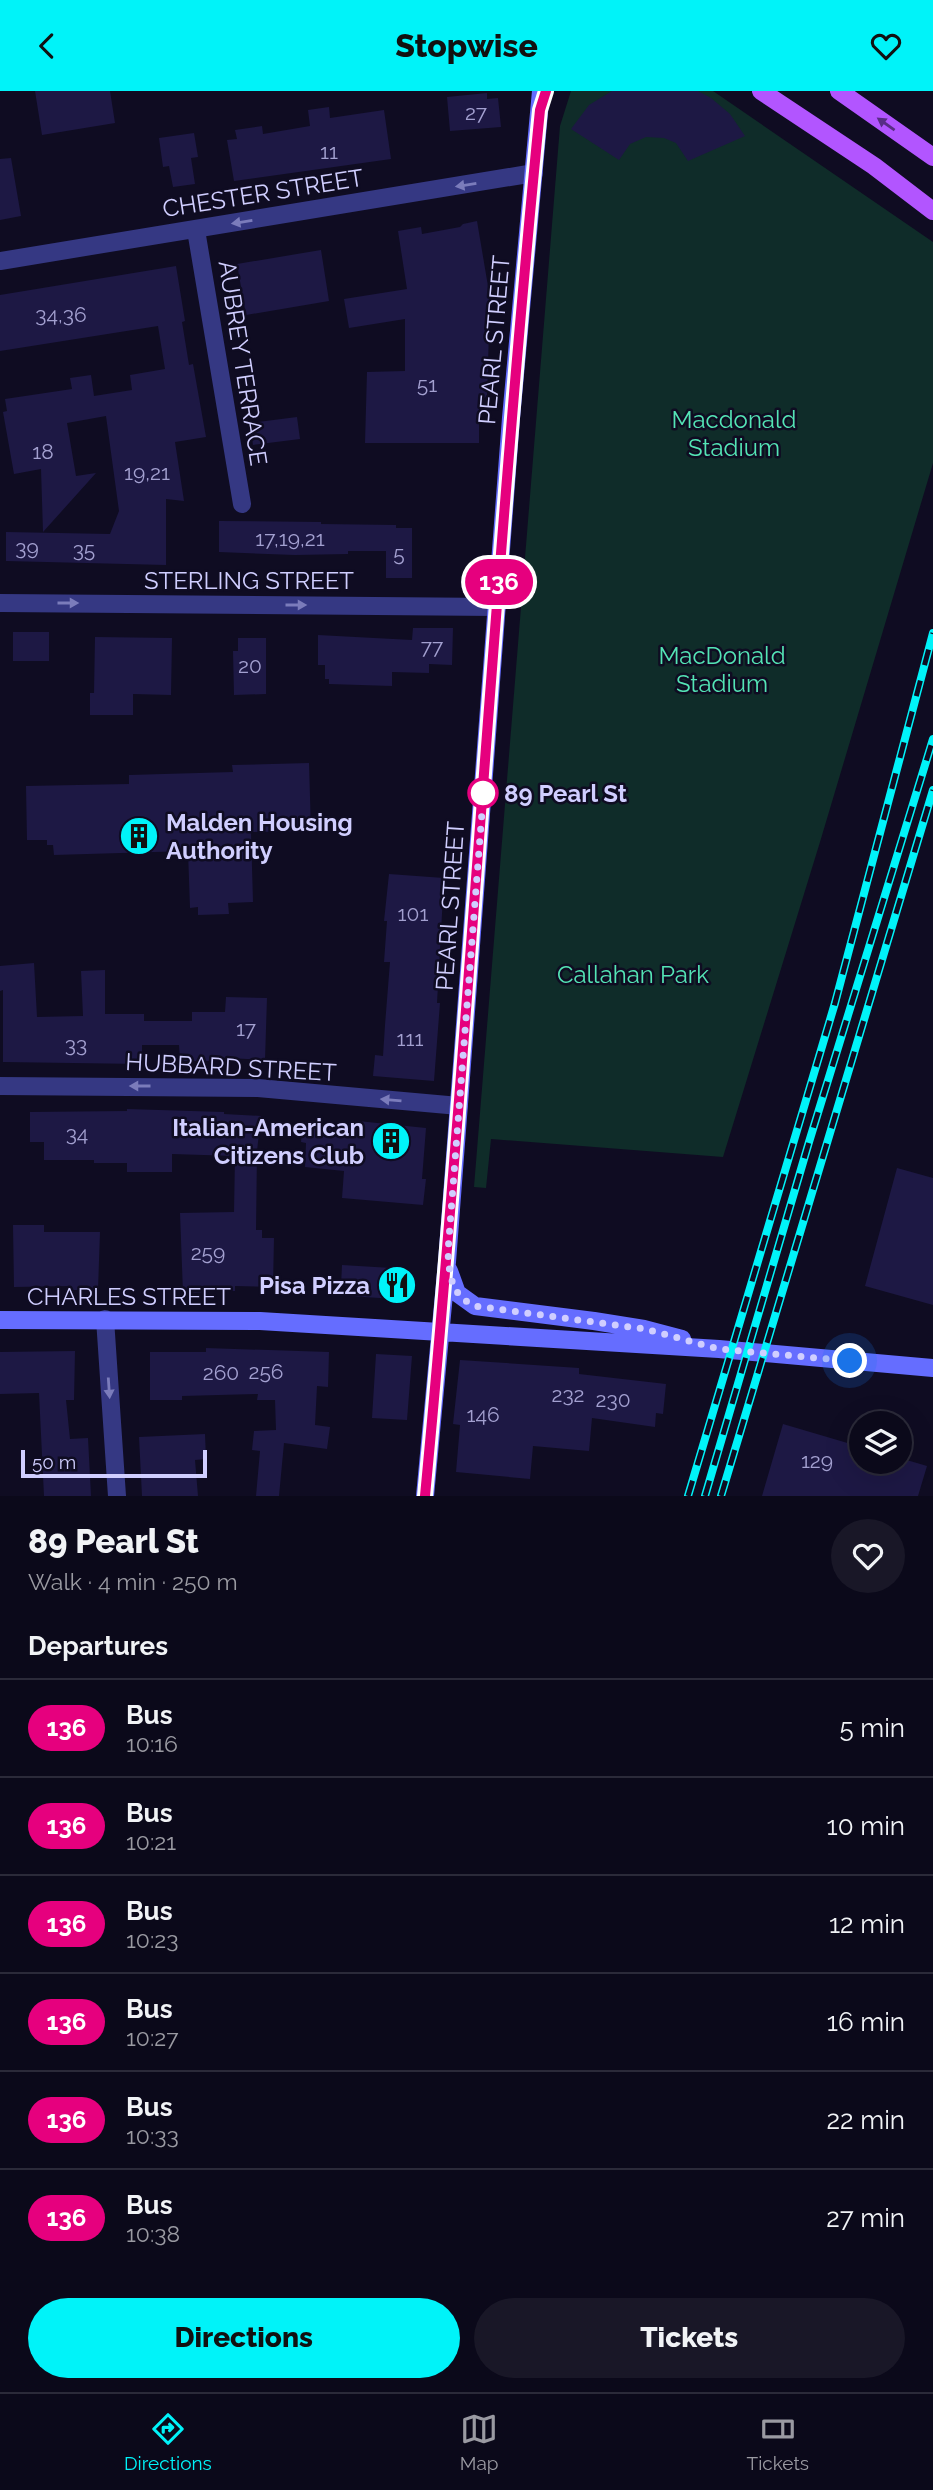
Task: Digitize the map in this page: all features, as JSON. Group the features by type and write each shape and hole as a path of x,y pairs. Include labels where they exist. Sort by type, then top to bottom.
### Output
{"main road":[{"path":"761,91 874,166 933,211"},
{"path":"839,91 933,157"}],"street":[{"name":"PEARL STREET","path":"425,1496 448,1251 511,418 543,91"},
{"name":"CHESTER STREET","path":"0,261 534,173"},
{"name":"AUBREY TERRACE","path":"196,229 242,504"},
{"name":"STERLING STREET","path":"0,603 498,607"},
{"name":"HUBBARD STREET","path":"0,1086 258,1088 459,1106"},
{"name":"CHARLES STREET","path":"448,1251 449,1272 454,1289 461,1298 475,1306 645,1329 719,1349"},
{"path":"105,1319 117,1496"},
{"name":"CHARLES STREET","path":"0,1320 260,1321 719,1349 933,1368"}],"green space":[{"name":"Macdonald Stadium","path":"571,91 713,91 933,242 933,463 723,1157 491,1139 486,1188 474,1187 560,126"}],"building":[{"path":"35,91 110,91 115,123 42,135"},
{"path":"612,91 698,91 730,114 745,136 688,161 676,143 664,138 646,137 630,144 619,160 571,129 589,105"},
{"path":"487,93 487,99 498,98 501,127 450,131 447,97"},
{"path":"329,107 330,118 384,110 391,159 234,181 227,140 237,139 235,130 262,126 263,134 310,126 308,110"},
{"path":"194,133 198,157 191,158 195,184 173,187 169,166 163,167 159,138"},
{"path":"11,158 21,216 0,220 0,159"},
{"path":"477,221 490,298 487,397 479,399 479,443 365,443 367,372 405,371 405,319 349,328 344,299 407,289 398,231 421,227 422,234"},
{"path":"321,250 329,301 246,315 237,264"},
{"path":"176,266 189,365 193,364 206,437 175,442 184,501 166,499 166,565 6,561 6,532 110,534 119,511 106,416 67,423 76,476 96,473 43,532 41,469 14,474 3,412 7,411 5,399 72,389 70,378 91,375 94,396 132,390 130,375 165,369 158,326 0,351 0,295"},
{"path":"297,417 300,439 253,445 250,423"},
{"path":"219,521 321,522 412,528 412,578 386,578 386,551 295,555 219,552"},
{"path":"413,628 453,628 452,665 429,664 429,673 392,672 392,686 329,684 329,679 325,679 325,665 318,665 318,635 412,640"},
{"path":"13,632 49,632 49,661 13,661"},
{"path":"95,637 172,638 171,695 133,694 133,715 90,715 90,693 94,693"},
{"path":"238,638 266,638 266,694 234,695 233,651 238,651"},
{"name":"Malden Housing Authority","path":"309,763 311,831 251,832 253,902 228,903 229,914 198,915 198,907 190,908 188,851 54,855 53,845 47,845 47,840 27,840 26,786 129,784 129,775 233,772 232,765"},
{"path":"389,874 444,878 437,1003 440,1003 434,1081 373,1076 375,1055 383,1056 390,962 384,962 387,921 384,921"},
{"path":"34,963 37,1017 83,1016 81,971 105,970 105,1014 144,1014 144,1021 192,1021 192,1012 225,1012 226,997 267,998 265,1060 211,1057 211,1061 180,1061 179,1045 142,1045 142,1064 3,1062 3,990 0,991 0,966"},
{"path":"127,1109 261,1116 257,1151 256,1230 262,1230 262,1238 274,1238 273,1287 235,1286 235,1291 183,1293 180,1213 234,1212 235,1156 172,1154 172,1172 127,1172 127,1163 44,1160 44,1142 30,1142 30,1112"},
{"path":"358,1121 426,1128 423,1205 342,1198 344,1171 305,1167 306,1143 301,1142 303,1122 358,1127"},
{"path":"897,1168 933,1178 933,1305 865,1286"},
{"path":"13,1225 44,1225 44,1232 100,1232 98,1290 71,1290 71,1286 14,1287"},
{"path":"342,1265 408,1269 408,1273 411,1273 410,1300 349,1296 350,1286 341,1286"},
{"path":"206,1348 329,1352 328,1387 317,1386 315,1425 330,1427 327,1449 284,1443 279,1496 256,1496 260,1451 252,1450 254,1431 276,1430 275,1400 257,1400 258,1394 182,1396 182,1400 150,1400 150,1352 206,1352"},
{"path":"75,1351 74,1400 66,1400 70,1439 88,1438 91,1496 44,1496 39,1393 0,1394 0,1352"},
{"path":"376,1354 412,1356 407,1420 372,1418"},
{"path":"460,1360 579,1368 579,1374 666,1384 663,1414 656,1413 655,1427 592,1418 589,1451 533,1446 530,1479 456,1472 460,1425 453,1424"},
{"path":"783,1424 849,1443 849,1474 912,1474 912,1462 927,1466 918,1496 762,1496"},
{"path":"205,1434 206,1459 195,1460 198,1496 142,1496 139,1437"}],"railway":[{"path":"688,1496 835,1003 933,633"},
{"path":"705,1496 809,1142 933,739"},
{"path":"721,1496 933,790"}],"bus line":[{"name":"136","path":"425,1496 447,1262 511,418 540,110 546,91"}],"place":[{"name":"89 Pearl St","path":"483,793"},
{"name":"Malden Housing Authority","path":"139,836"},
{"name":"Italian-American Citizens Club","path":"391,1141"},
{"name":"Pisa Pizza","path":"397,1285"}],"route":[{"path":"483,793 484,786 448,1251 449,1272 454,1289 468,1303 490,1309 645,1329 719,1349 850,1361"}],"park label":[{"name":"MacDonald Stadium","path":"722,669"},
{"name":"Callahan Park","path":"633,974"}]}
